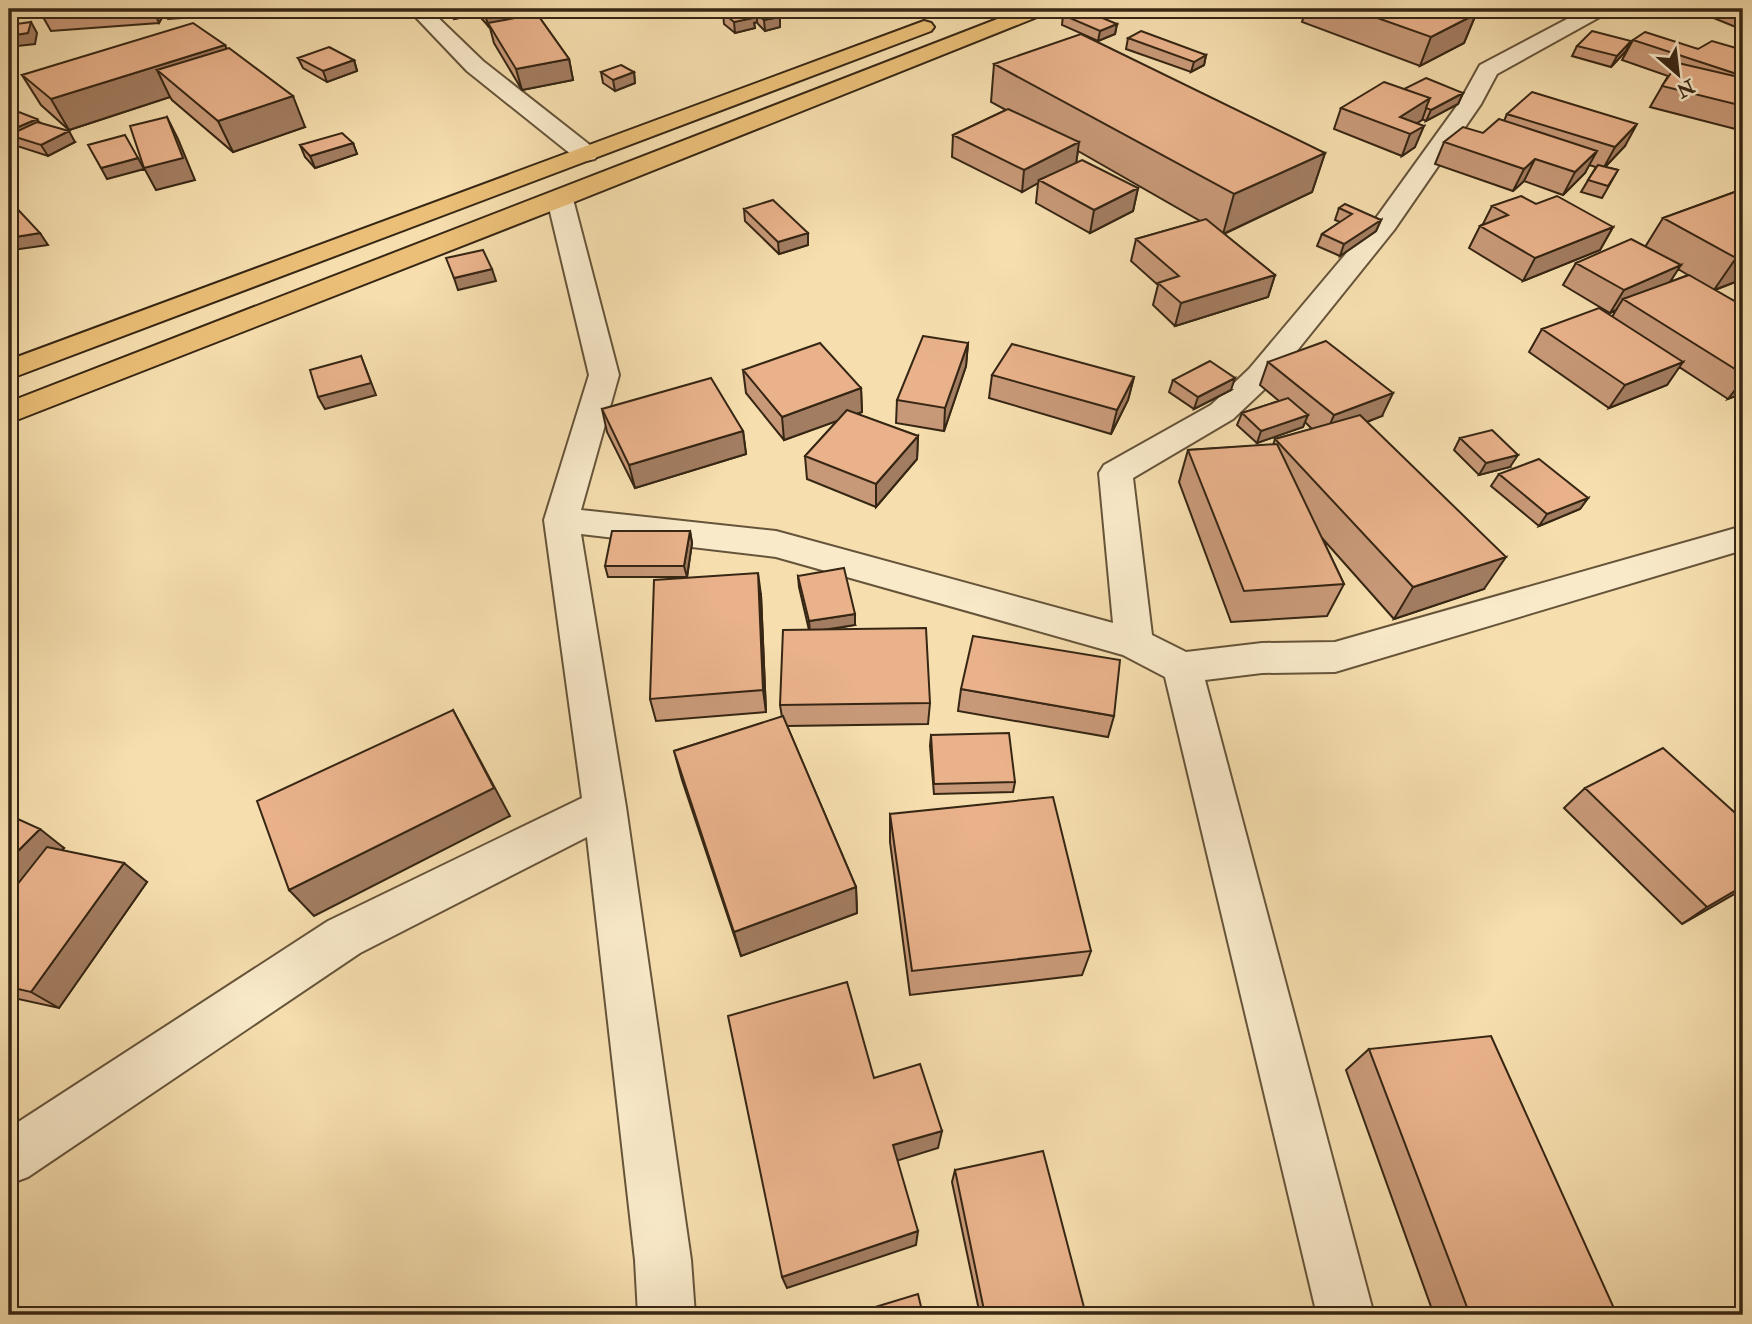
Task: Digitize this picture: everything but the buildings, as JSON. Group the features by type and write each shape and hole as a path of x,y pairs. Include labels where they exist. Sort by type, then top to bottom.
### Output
{"highway":[{"path":"9,413 560,200 1041,9"},
{"path":"9,370 947,18"}],"street":[{"path":"418,9 475,66 586,154"},
{"path":"1134,643 1115,473 1222,412 1260,376 1385,225 1470,104 1488,70 1600,9"},
{"path":"560,200 604,375 561,520 605,807 663,1260 667,1315"},
{"path":"561,520 776,544 1134,643 1182,668 1262,658 1335,657 1743,538"},
{"path":"1182,668 1346,1315"},
{"path":"9,1158 344,937 605,807"}]}
